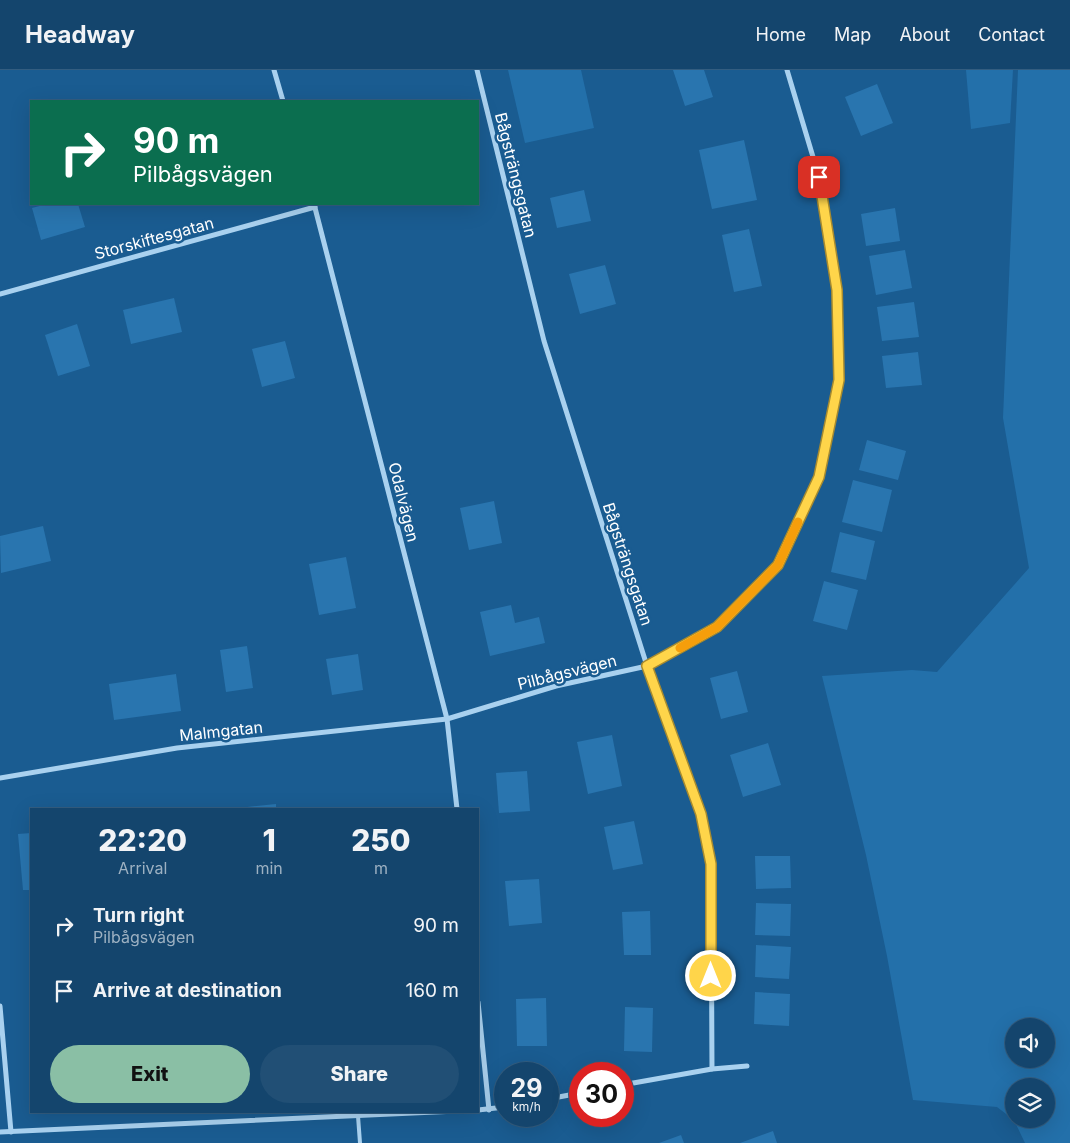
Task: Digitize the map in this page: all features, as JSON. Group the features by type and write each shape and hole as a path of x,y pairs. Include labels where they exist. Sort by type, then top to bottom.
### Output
{"street":[{"path":"274,70 283,100"},
{"name":"Bågsträngsgatan","path":"477,70 544,341 647,666 701,814 711,864 712,1069"},
{"name":"Pilbågsvägen","path":"447,719 556,686 647,666 717,627 778,565 819,477 839,380 837,290 819,177 787,70"},
{"name":"Storskiftesgatan","path":"0,294 314,205"},
{"name":"Odalvägen","path":"314,205 447,719 456,808"},
{"name":"Malmgatan","path":"0,778 177,748 447,719"},
{"path":"0,1006 11,1132"},
{"path":"479,1012 489,1110"},
{"path":"634,1083 712,1069 747,1066"},
{"path":"479,1110 494,1109"},
{"path":"0,1132 417,1113"}],"lane":[{"path":"358,1116 360,1143"}],"shaded area":[{"path":"508,70 581,70 594,128 525,143"},
{"path":"966,70 1013,70 1010,123 971,129"},
{"path":"1018,70 1070,70 1070,1143 1025,1143 1018,1128 1055,1128 1055,1078 1005,1078 1005,1113 997,1107 913,1100 887,956 866,855 822,676 912,670 937,672 1029,568 1003,418"}],"building":[{"path":"673,70 704,70 713,97 685,106"},
{"path":"877,84 893,123 861,136 845,97"},
{"path":"744,140 757,200 712,209 699,150"},
{"path":"584,190 591,221 557,228 550,198"},
{"path":"43,205 78,205 85,227 41,240 32,208"},
{"path":"895,208 900,241 866,246 861,214"},
{"path":"749,229 762,286 734,292 722,235"},
{"path":"905,250 912,288 876,295 869,256"},
{"path":"605,265 616,304 580,314 569,274"},
{"path":"174,298 182,332 131,344 123,310"},
{"path":"914,302 919,337 882,341 877,307"},
{"path":"77,324 90,366 58,376 45,335"},
{"path":"285,341 295,378 262,387 252,349"},
{"path":"918,352 922,385 886,388 882,356"},
{"path":"867,440 906,451 898,480 859,470"},
{"path":"853,480 892,490 882,532 842,522"},
{"path":"494,501 502,543 469,550 460,508"},
{"path":"43,526 51,561 1,573 0,536"},
{"path":"840,532 875,541 866,580 831,572"},
{"path":"346,557 356,608 319,615 309,564"},
{"path":"824,581 858,590 847,630 813,621"},
{"path":"511,605 515,623 539,617 545,643 490,656 480,612"},
{"path":"247,646 253,688 226,692 220,650"},
{"path":"358,654 363,690 332,695 326,659"},
{"path":"737,671 748,712 721,719 710,678"},
{"path":"176,674 181,711 114,720 109,684"},
{"path":"612,735 622,786 588,794 577,742"},
{"path":"768,743 781,785 743,797 730,755"},
{"path":"527,771 530,811 499,813 496,773"},
{"path":"276,804 276,808 247,807"},
{"path":"634,821 643,864 613,870 604,827"},
{"path":"30,833 30,890 23,890 18,834"},
{"path":"755,856 790,856 791,888 756,889"},
{"path":"539,879 542,923 509,926 505,881"},
{"path":"756,903 791,904 790,936 755,935"},
{"path":"650,911 651,955 624,955 622,912"},
{"path":"756,945 791,947 789,979 755,977"},
{"path":"755,992 790,994 789,1026 754,1024"},
{"path":"546,998 547,1046 517,1046 516,999"},
{"path":"625,1007 653,1008 652,1052 624,1051"},
{"path":"773,1131 777,1143 740,1143"},
{"path":"681,1135 684,1143 659,1143"}],"slow traffic":[{"path":"680,648 717,627 778,565 798,522"}],"route":[{"path":"711,976 711,864 701,814 647,666 717,627 778,565 819,477 839,380 837,290 819,177"}]}
